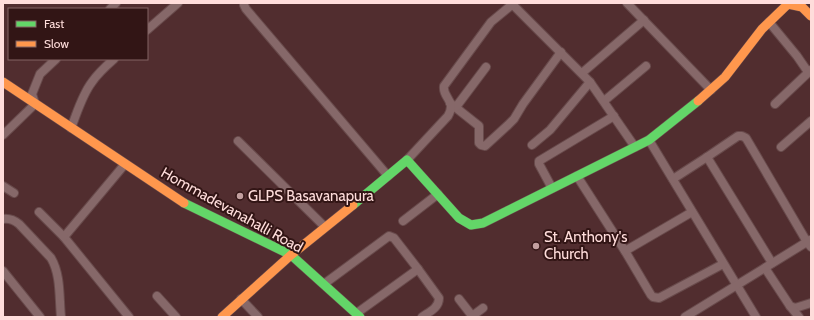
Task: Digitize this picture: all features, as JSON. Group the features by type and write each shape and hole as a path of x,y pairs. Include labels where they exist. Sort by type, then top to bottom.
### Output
{"street":[{"path":"148,29 178,3"},
{"path":"244,3 246,9 388,176"},
{"path":"561,52 514,118 485,146 479,143 479,126 453,105 443,90 444,86 490,22 512,3 561,52 582,73 590,82 635,147"},
{"path":"627,3 711,90"},
{"path":"407,160 459,218 470,225 483,223 649,140 725,77 762,29 788,4 804,5 811,16"},
{"path":"582,73 644,20"},
{"path":"769,22 810,71 774,104"},
{"path":"3,135 35,104 32,94 40,74 55,60"},
{"path":"71,128 91,83 113,60"},
{"path":"604,101 646,66"},
{"path":"223,317 291,255 407,160 448,116 451,107 486,67"},
{"name":"Hommadevanahalli Road","path":"3,82 180,201 291,255 358,315"},
{"path":"532,145 550,130 590,82"},
{"path":"552,188 538,164 539,161 614,116"},
{"path":"781,147 811,121"},
{"path":"673,179 738,136 742,136 746,138 810,243 764,268 685,317"},
{"path":"649,140 756,317"},
{"path":"238,141 325,227"},
{"path":"707,157 772,264"},
{"path":"64,237 125,164"},
{"path":"576,176 625,251 651,295 656,298 659,298 723,264"},
{"path":"3,186 14,193"},
{"path":"403,221 438,194"},
{"path":"39,212 64,237 129,317"},
{"path":"625,251 692,212"},
{"path":"3,220 15,220 51,258 57,273 61,317"},
{"path":"324,284 389,236 394,238 439,298 436,308 423,317"},
{"path":"764,268 799,317"},
{"path":"358,315 418,269"},
{"path":"3,271 40,317"},
{"path":"157,296 176,317"},
{"path":"241,299 258,317"},
{"path":"459,299 472,317 483,308"},
{"path":"790,306 795,308 811,303"}],"traffic: fast":[{"path":"353,205 407,160 459,218 471,225 483,223 649,140 698,101"},
{"path":"184,203 291,255 360,317"}],"traffic: slow":[{"path":"698,101 725,77 762,29 788,4 802,7 811,16"},
{"path":"3,82 184,203"},
{"path":"222,317 291,255 353,205"}],"place":[{"name":"GLPS Basavanapura","path":"240,196"},
{"name":"St. Anthony's Church","path":"536,246"}]}
